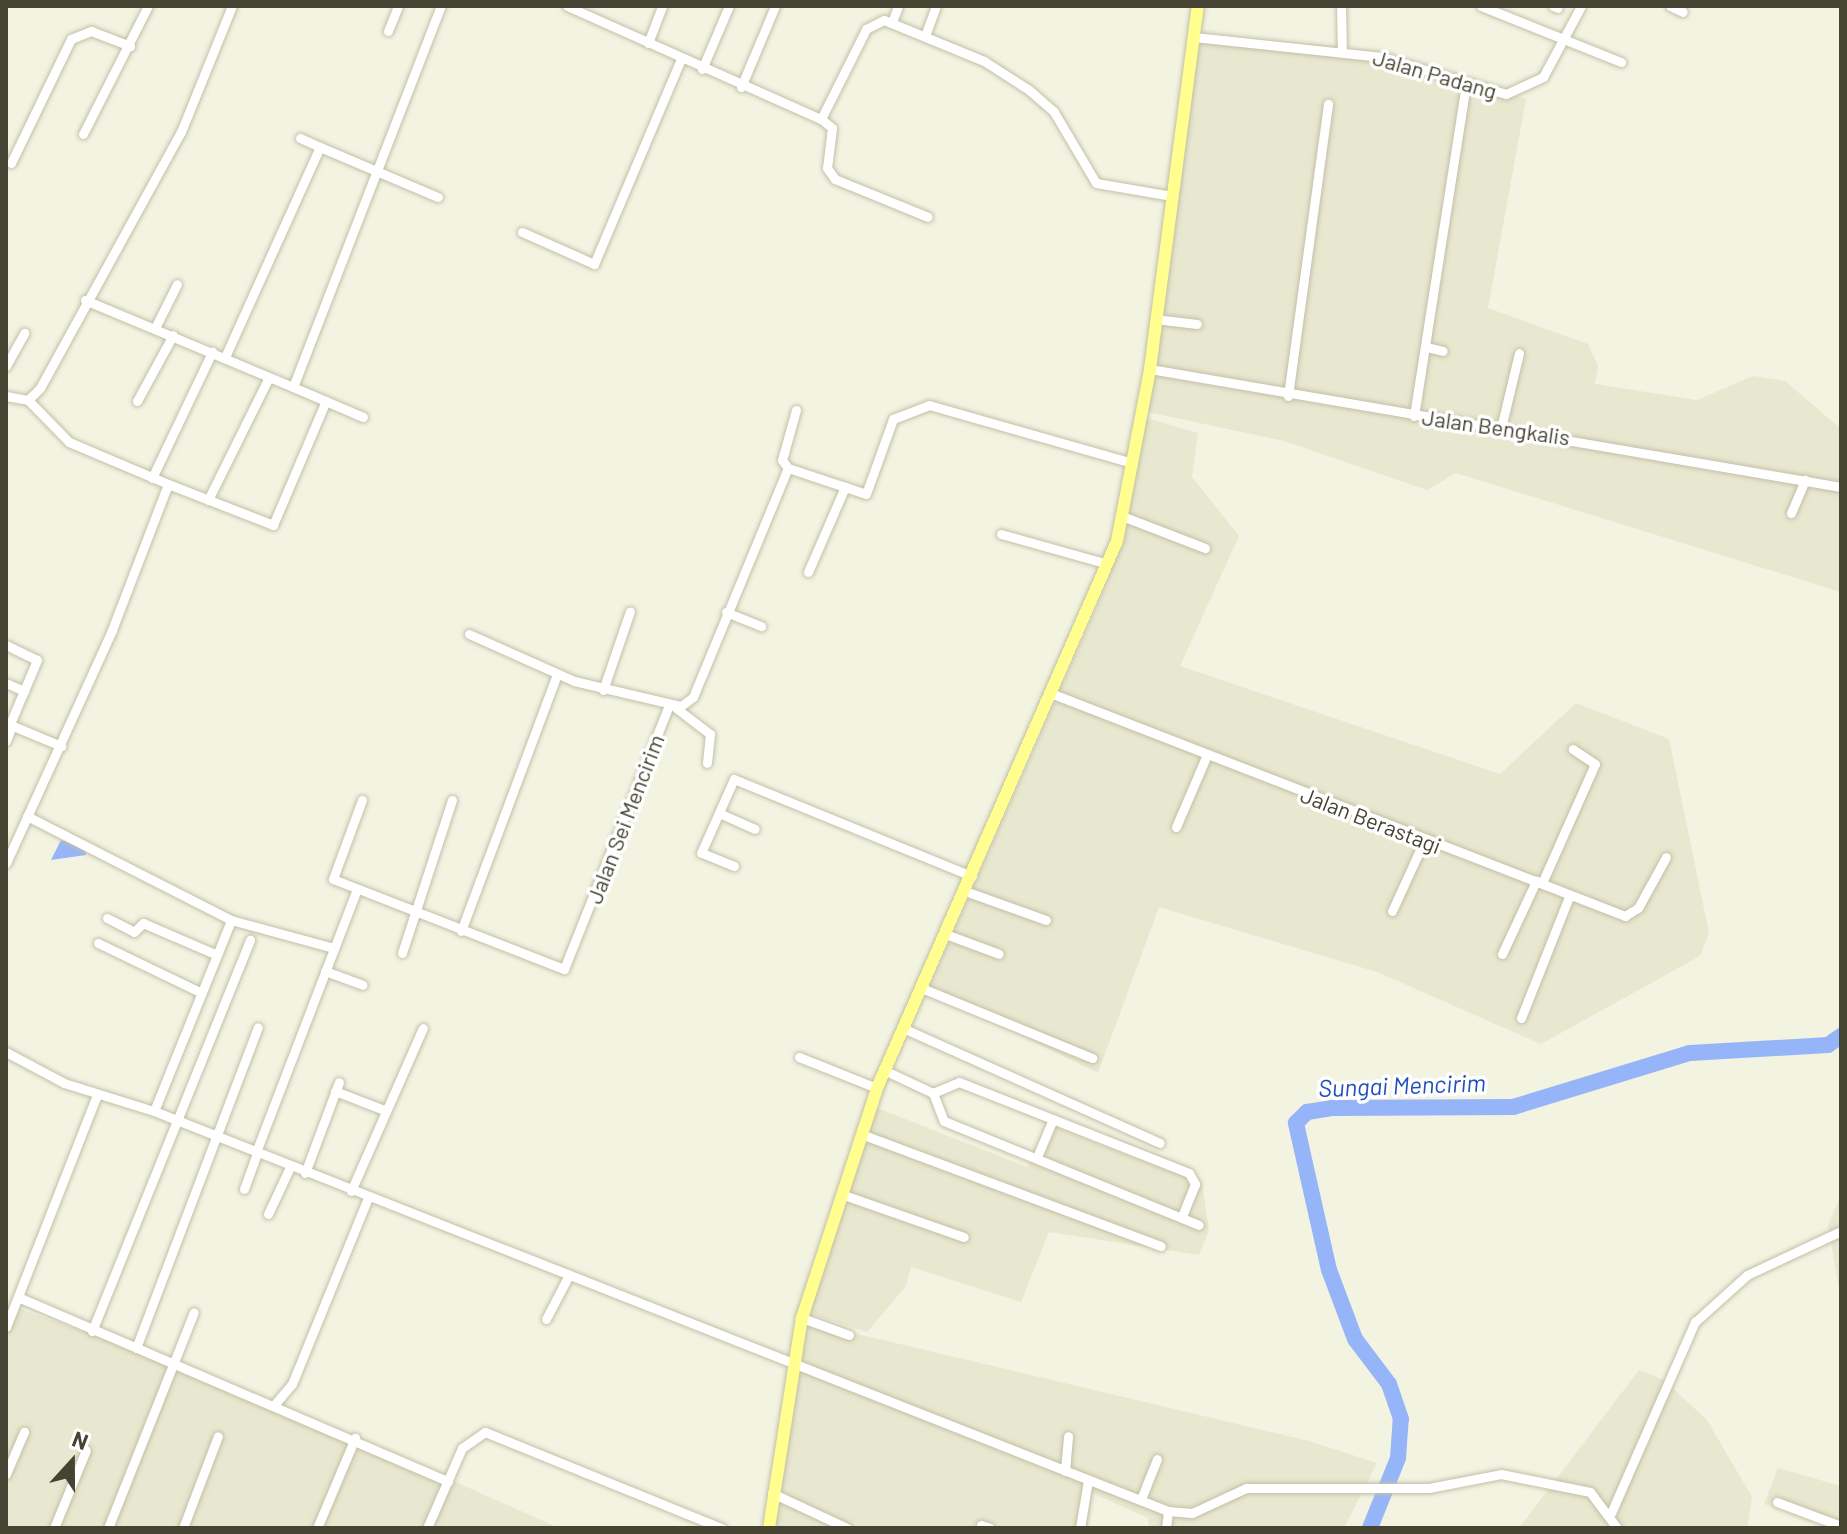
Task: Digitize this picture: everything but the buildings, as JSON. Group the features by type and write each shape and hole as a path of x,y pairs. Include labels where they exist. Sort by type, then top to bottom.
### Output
{"main road":[{"path":"769,1528 772,1493 802,1318 877,1088 924,989 1053,694 1108,564 1122,516 1150,369 1198,6"}],"street":[{"path":"83,134 148,6"},
{"path":"28,400 181,132 232,6"},
{"path":"388,31 398,6"},
{"path":"293,387 441,6"},
{"path":"567,6 586,10 702,69 821,119 832,128 827,168 835,179 928,217"},
{"path":"648,43 662,6"},
{"path":"702,69 729,6"},
{"path":"741,87 775,6"},
{"path":"892,22 898,6"},
{"path":"925,36 936,6"},
{"path":"1341,6 1342,52"},
{"path":"1481,6 1567,43 1621,62"},
{"name":"Jalan Padang","path":"1194,37 1342,52 1466,85 1520,92 1543,77 1567,43 1581,6"},
{"path":"1670,6 1683,12"},
{"path":"821,119 866,29 892,22 1029,90 1054,112 1096,183 1172,196"},
{"path":"11,163 71,39 91,31 130,46"},
{"path":"522,232 590,264 597,261 681,59"},
{"path":"1414,416 1466,85"},
{"path":"1288,396 1328,104"},
{"path":"300,138 438,197"},
{"path":"225,357 320,147"},
{"path":"155,328 177,284"},
{"path":"85,300 363,417"},
{"path":"1155,319 1197,324"},
{"path":"6,366 24,333"},
{"path":"137,401 173,335"},
{"path":"1426,347 1443,351"},
{"path":"152,478 212,352"},
{"path":"1501,428 1519,353"},
{"name":"Jalan Bengkalis","path":"1150,369 1288,396 1501,428 1841,487"},
{"path":"208,500 269,377"},
{"path":"6,396 28,400 69,442 273,525 326,401"},
{"path":"796,410 782,460 788,468 866,494 890,424 908,409 946,409 1133,463"},
{"name":"Jalan Sei Mencirim","path":"356,891 558,970 567,967 672,708 693,697 788,468"},
{"path":"1791,513 1805,480"},
{"path":"6,863 61,746 168,484"},
{"path":"808,572 845,487"},
{"path":"1122,516 1205,548"},
{"path":"1001,534 1108,564"},
{"path":"603,690 630,611"},
{"path":"726,612 761,626"},
{"path":"469,634 557,674 672,708 713,740 707,763"},
{"path":"6,645 37,660 9,724 6,741"},
{"path":"461,931 557,674"},
{"path":"6,683 24,691"},
{"name":"Jalan Berastagi","path":"1053,694 1206,757 1539,882 1569,897 1629,915 1666,857"},
{"path":"9,724 61,746"},
{"path":"1502,954 1595,764 1573,749"},
{"path":"1176,827 1206,757"},
{"path":"734,866 701,853 734,779 972,876"},
{"path":"244,1189 356,891 331,874 362,800"},
{"path":"402,953 412,911 452,800"},
{"path":"719,813 755,829"},
{"path":"27,816 231,920 334,948"},
{"path":"1392,911 1424,841"},
{"path":"965,891 1046,920"},
{"path":"1521,1018 1569,897"},
{"path":"107,918 134,932"},
{"path":"154,1111 231,920"},
{"path":"129,943 143,923 215,954"},
{"path":"948,935 999,954"},
{"path":"92,1331 250,940"},
{"path":"98,943 200,992"},
{"path":"325,971 363,985"},
{"path":"924,989 1092,1058"},
{"path":"136,1348 258,1027"},
{"path":"305,1173 337,1086 384,1110 391,1108 423,1028"},
{"path":"905,1029 1160,1143"},
{"path":"6,1052 97,1095 154,1111 569,1275 793,1368 1168,1511 1192,1513 1246,1488 1429,1488 1484,1475 1522,1476 1590,1492 1611,1513 1617,1528"},
{"path":"799,1057 877,1088"},
{"path":"886,1071 933,1093 944,1121 1199,1225"},
{"path":"933,1093 959,1082 1193,1176 1182,1216"},
{"path":"6,1327 97,1095"},
{"path":"351,1191 384,1110"},
{"path":"1037,1157 1053,1119"},
{"path":"861,1134 1161,1246"},
{"path":"268,1214 290,1167"},
{"path":"841,1194 964,1237"},
{"path":"275,1404 292,1384 368,1198"},
{"path":"1611,1513 1695,1322 1747,1275 1841,1231"},
{"path":"546,1319 569,1275"},
{"path":"18,1297 92,1331 355,1438 448,1481"},
{"path":"108,1528 194,1312"},
{"path":"802,1318 849,1335"},
{"path":"6,1474 24,1432"},
{"path":"427,1528 468,1440 485,1432 722,1528"},
{"path":"183,1528 218,1436"},
{"path":"1065,1471 1068,1436"},
{"path":"317,1528 355,1438"},
{"path":"54,1528 86,1450"},
{"path":"1141,1499 1157,1459"},
{"path":"1080,1528 1088,1480"},
{"path":"772,1493 847,1528"},
{"path":"1777,1502 1841,1526"},
{"path":"1166,1528 1168,1511"}],"shaded area":[{"path":"1194,35 1342,47 1526,99 1488,308 1588,344 1598,366 1595,384 1697,400 1753,376 1785,381 1841,429 1841,592 1456,473 1427,490 1284,441 1148,412"},
{"path":"1143,417 1198,433 1192,477 1239,536 1180,666 1500,774 1576,703 1669,739 1709,933 1700,956 1541,1044 1377,972 1159,907 1098,1073 928,990 1109,579"},
{"path":"875,1107 1027,1167 1050,1125 1202,1184 1209,1231 1199,1255 1049,1232 1021,1302 911,1267 906,1286 867,1332 810,1314"},
{"path":"1841,1195 1841,1300 1828,1225"},
{"path":"6,1304 255,1393 559,1528 6,1528"},
{"path":"803,1321 1309,1441 1377,1463 1344,1528 1149,1528 1148,1518 1092,1493 1088,1528 771,1528"},
{"path":"1639,1370 1664,1380 1707,1420 1752,1497 1747,1528 1519,1528"},
{"path":"1778,1468 1841,1486 1841,1528 1764,1504"}],"water":[{"path":"61,840 85,848 86,855 51,860"}],"waterway":[{"name":"Sungai Mencirim","path":"1370,1528 1398,1458 1401,1419 1389,1384 1355,1339 1329,1270 1296,1123 1307,1112 1332,1108 1513,1107 1690,1053 1828,1045 1841,1036"}]}
